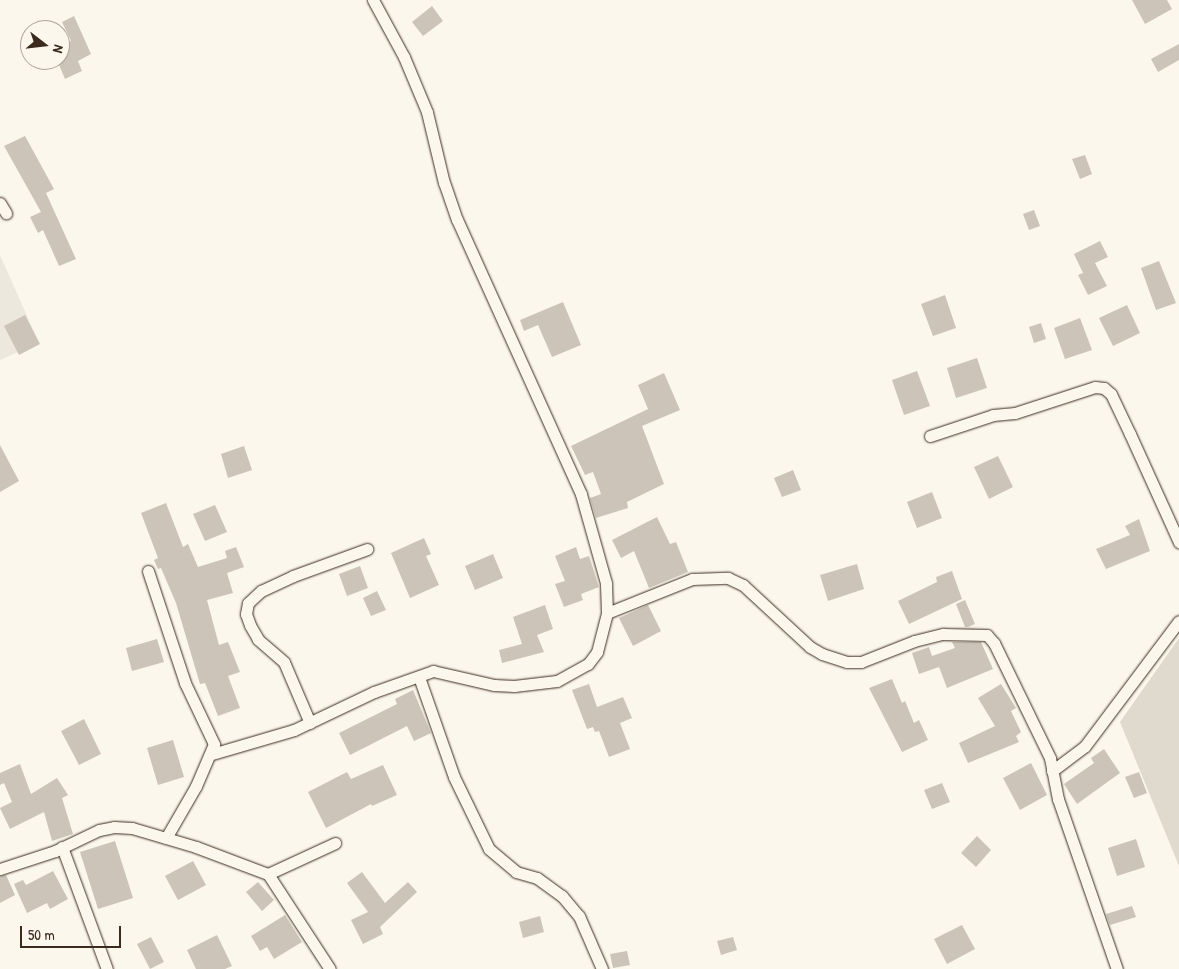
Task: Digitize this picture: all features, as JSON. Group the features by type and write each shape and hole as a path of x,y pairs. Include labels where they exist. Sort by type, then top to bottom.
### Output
{"street":[{"path":"212,754 240,748 310,723 374,692 433,671 446,672 494,685 514,686 557,681 588,664 597,652 607,613 606,583 581,494 457,220 424,104 374,0"},
{"path":"930,436 993,415 1015,413 1095,388 1104,388 1111,394 1179,542"},
{"path":"310,723 284,662 258,639 250,625 246,614 248,603 261,591 293,576 367,549"},
{"path":"148,572 185,683 211,734 212,754 166,838"},
{"path":"607,613 692,580 720,578 743,585 810,647 822,654 847,662 861,662 914,640 942,634 987,635 994,643 1006,672 1042,739 1058,799 1117,969"},
{"path":"1052,771 1085,746 1179,621"},
{"path":"419,677 454,776 489,849 516,872 537,878 562,896 579,916 602,969"},
{"path":"0,869 62,847 99,830 114,827 132,828 166,838 268,874 330,969"},
{"path":"268,874 335,843"},
{"path":"62,847 107,969"}],"shaded area":[{"path":"0,255 39,343 0,360"},
{"path":"1179,638 1179,866 1120,722"}],"building":[{"path":"1132,0 1167,0 1172,9 1145,24"},
{"path":"432,6 443,21 423,36 412,22"},
{"path":"74,16 91,54 78,61 82,71 65,79 61,70 70,70 71,41 70,20 66,20"},
{"path":"1179,44 1179,60 1158,72 1151,59"},
{"path":"25,136 54,189 46,193 76,259 59,266 43,230 38,233 30,217 41,212 4,146"},
{"path":"1085,155 1092,174 1080,179 1072,159"},
{"path":"1034,210 1040,226 1029,230 1023,214"},
{"path":"1100,241 1108,257 1095,263 1107,286 1088,295 1078,275 1083,273 1074,254"},
{"path":"1159,261 1176,303 1156,310 1141,268"},
{"path":"945,295 956,328 933,336 921,304"},
{"path":"563,302 581,345 552,357 538,325 524,331 520,320"},
{"path":"1127,305 1140,333 1113,346 1099,318"},
{"path":"25,315 40,344 19,355 4,326"},
{"path":"1080,318 1092,350 1065,359 1054,328"},
{"path":"1041,323 1046,339 1034,343 1029,327"},
{"path":"977,358 987,388 956,398 947,368"},
{"path":"917,371 930,406 904,415 892,380"},
{"path":"664,373 680,410 642,426 664,484 627,502 628,508 596,518 590,498 601,494 593,472 585,475 571,446 648,409 638,385"},
{"path":"0,445 19,481 0,492"},
{"path":"244,446 252,470 228,478 221,454"},
{"path":"998,456 1013,487 989,499 974,467"},
{"path":"793,470 801,490 782,497 774,478"},
{"path":"932,492 942,518 917,528 907,502"},
{"path":"166,503 183,547 188,544 198,567 227,558 225,551 236,547 244,567 227,573 233,593 207,600 219,645 228,642 240,672 228,676 240,708 218,716 205,683 200,684 176,603 161,568 158,569 154,560 158,558 141,513"},
{"path":"215,505 227,532 205,541 193,514"},
{"path":"657,517 670,544 676,542 688,572 649,588 634,551 621,558 612,540"},
{"path":"1139,519 1150,551 1106,569 1096,549 1130,535 1125,526"},
{"path":"424,538 431,554 426,556 439,585 410,598 391,553"},
{"path":"576,547 580,559 589,556 599,587 581,594 583,600 564,607 555,584 565,581 555,556"},
{"path":"493,554 503,578 475,590 465,566"},
{"path":"857,564 864,589 828,601 820,575"},
{"path":"360,566 368,588 347,596 339,574"},
{"path":"952,571 962,599 909,624 898,601 937,582 936,577"},
{"path":"377,591 386,610 371,616 363,598"},
{"path":"965,600 975,624 968,627 965,627 956,604"},
{"path":"545,605 553,629 537,635 544,652 502,663 499,650 522,644 513,617"},
{"path":"648,605 661,631 633,646 619,618"},
{"path":"157,639 164,662 132,671 126,648"},
{"path":"952,642 981,642 993,669 947,688 939,667 919,674 912,653 929,647 932,656 955,648"},
{"path":"892,679 902,703 905,701 914,723 919,720 928,740 902,752 869,688"},
{"path":"589,684 597,707 623,697 632,718 620,723 630,749 609,757 599,731 595,732 593,727 587,729 572,690"},
{"path":"1001,684 1016,708 1011,711 1021,732 1016,736 1019,742 968,763 959,743 995,726 978,698"},
{"path":"413,690 431,733 414,741 407,726 350,755 339,733 397,704 395,699"},
{"path":"84,719 101,754 79,765 61,731"},
{"path":"173,740 184,777 158,785 147,748"},
{"path":"1104,749 1120,773 1077,804 1064,784 1094,763 1091,758"},
{"path":"1031,763 1047,795 1020,810 1003,778"},
{"path":"20,764 31,794 57,778 68,795 62,798 73,834 52,841 44,812 10,829 0,808 12,802 4,783 0,785 0,773"},
{"path":"383,765 397,795 372,806 371,804 326,828 308,792 347,772 351,779"},
{"path":"1139,772 1147,793 1134,798 1125,777"},
{"path":"942,783 950,802 932,809 924,790"},
{"path":"977,836 991,850 976,867 961,853"},
{"path":"1136,839 1145,867 1117,876 1108,848"},
{"path":"115,841 133,898 98,909 80,852"},
{"path":"193,861 206,885 178,900 165,876"},
{"path":"53,871 68,899 50,909 47,903 27,913 14,884 23,880 26,885"},
{"path":"362,872 385,903 408,882 417,892 380,927 383,934 363,944 351,920 368,912 347,883"},
{"path":"6,875 15,895 0,903 0,876"},
{"path":"258,882 274,900 262,911 246,892"},
{"path":"1132,906 1136,917 1110,925 1106,914"},
{"path":"285,915 302,942 274,959 267,947 260,951 251,936"},
{"path":"540,916 544,932 523,938 519,922"},
{"path":"962,925 975,949 947,964 934,939"},
{"path":"217,935 232,966 225,969 196,969 187,950"},
{"path":"151,937 164,962 150,969 137,944"},
{"path":"733,937 737,950 721,955 717,941"},
{"path":"627,951 630,965 613,968 610,954"}]}
